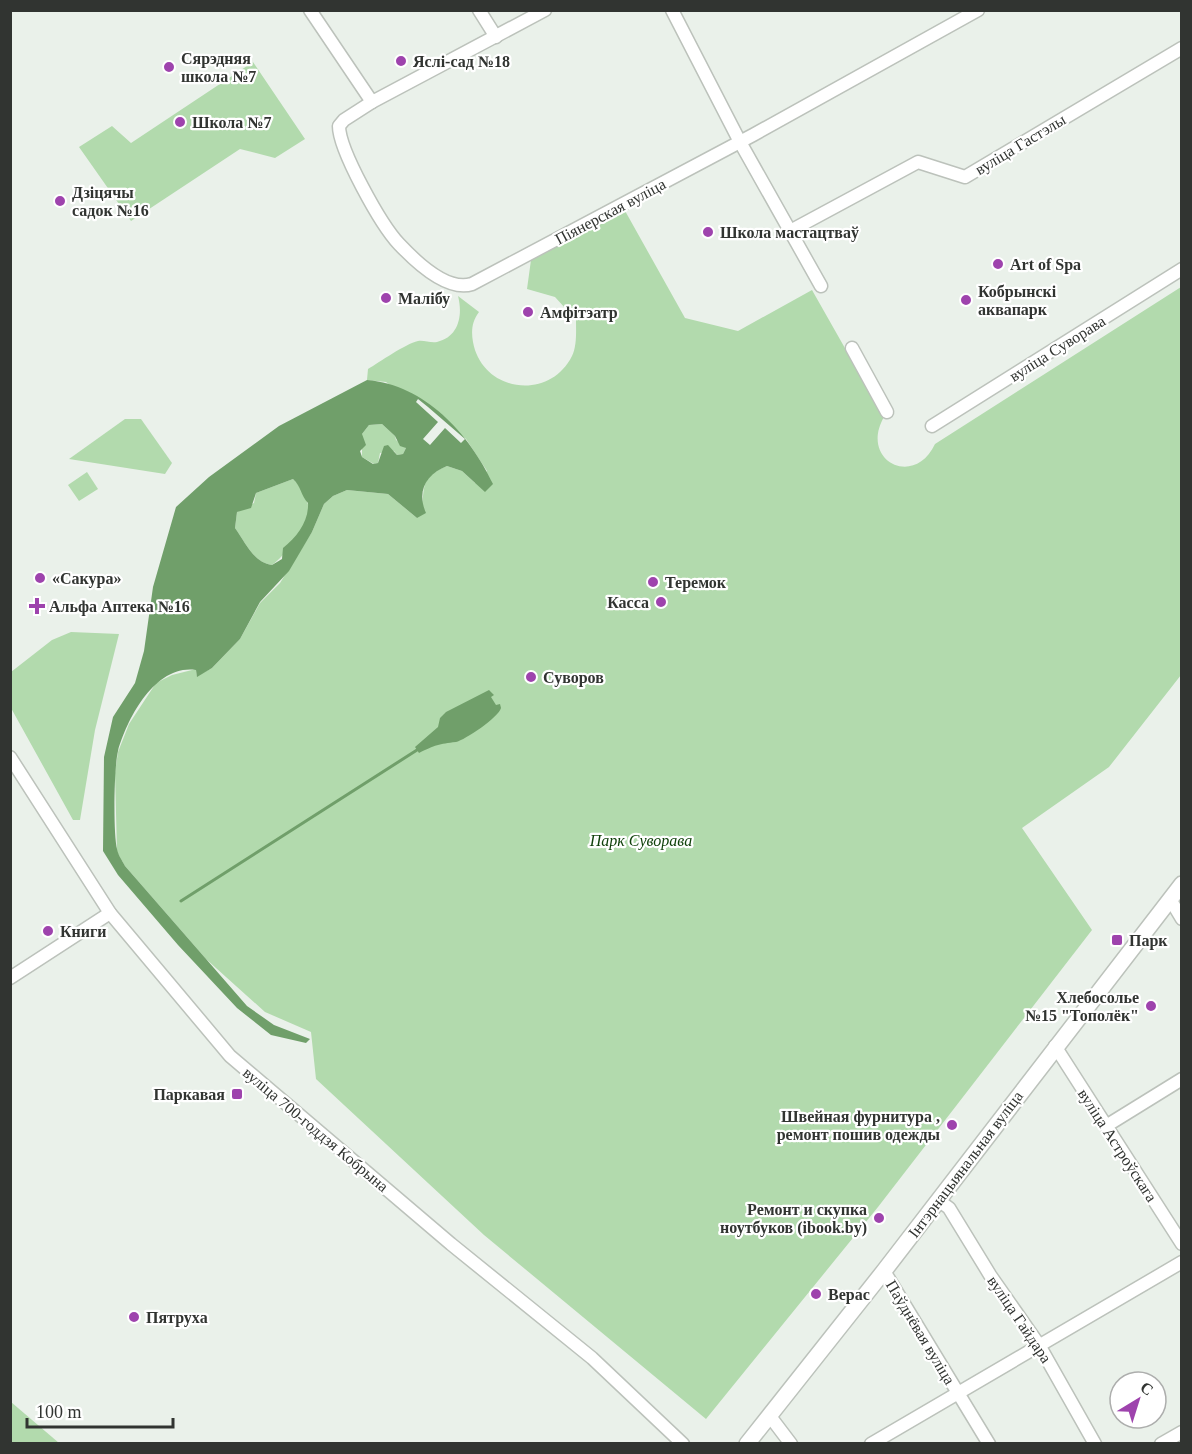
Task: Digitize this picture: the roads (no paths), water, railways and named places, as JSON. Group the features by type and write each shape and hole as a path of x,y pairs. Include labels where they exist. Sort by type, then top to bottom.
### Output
{"main road":[{"name":"Інтэрнацыянальная вуліца","path":"747,1443 884,1271 1055,1046 1177,892"}],"street":[{"path":"310,10 372,102 545,10"},
{"path":"479,10 496,37"},
{"path":"672,10 740,142 821,286"},
{"name":"Піянерская вуліца","path":"372,102 344,120 339,126 344,153 398,243 440,278 464,287 740,142 978,10"},
{"name":"вуліца Гастэлы","path":"790,231 918,162 965,177 1182,48"},
{"name":"вуліца Суворава","path":"932,426 1182,269"},
{"path":"852,348 888,412"},
{"name":"вуліца 700-годдзя Кобрына","path":"10,757 110,913 230,1056 452,1244 592,1358 683,1443"},
{"path":"1177,892 1182,920"},
{"path":"10,978 110,913"},
{"name":"вуліца Астроўскага","path":"1055,1046 1182,1244"},
{"path":"1106,1126 1182,1079"},
{"name":"вуліца Гайдара","path":"938,1200 949,1208 990,1275 1040,1345 1095,1443"},
{"name":"Паўднёвая вуліца","path":"871,1443 1182,1263"},
{"name":"Паўднёвая вуліца","path":"884,1271 990,1443"},
{"path":"769,1415 791,1443"},
{"path":"1161,1443 1182,1432"}],"waterway":[{"path":"181,901 417,750"}],"place":[{"name":"Яслі-сад №18","path":"401,61"},
{"name":"Сярэдняя школа №7","path":"169,67"},
{"name":"Школа №7","path":"180,122"},
{"name":"Дзіцячы садок №16","path":"60,201"},
{"name":"Школа мастацтваў","path":"708,232"},
{"name":"Art of Spa","path":"998,264"},
{"name":"Малібу","path":"386,298"},
{"name":"Кобрынскі аквапарк","path":"966,300"},
{"name":"Амфітэатр","path":"528,312"},
{"name":"«Сакура»","path":"40,578"},
{"name":"Теремок","path":"653,582"},
{"name":"Касса","path":"661,602"},
{"name":"Альфа Аптека №16","path":"37,606"},
{"name":"Суворов","path":"531,677"},
{"name":"Книги","path":"48,931"},
{"name":"Парк","path":"1117,940"},
{"name":"Хлебосолье №15 \"Тополёк\"","path":"1151,1006"},
{"name":"Паркавая","path":"237,1094"},
{"name":"Швейная фурнитура , ремонт пошив одежды","path":"952,1125"},
{"name":"Ремонт и скупка ноутбуков (ibook.by)","path":"879,1218"},
{"name":"Верас","path":"816,1294"},
{"name":"Пятруха","path":"134,1317"}],"park label":[{"name":"Парк Суворава","path":"641,840"}]}
